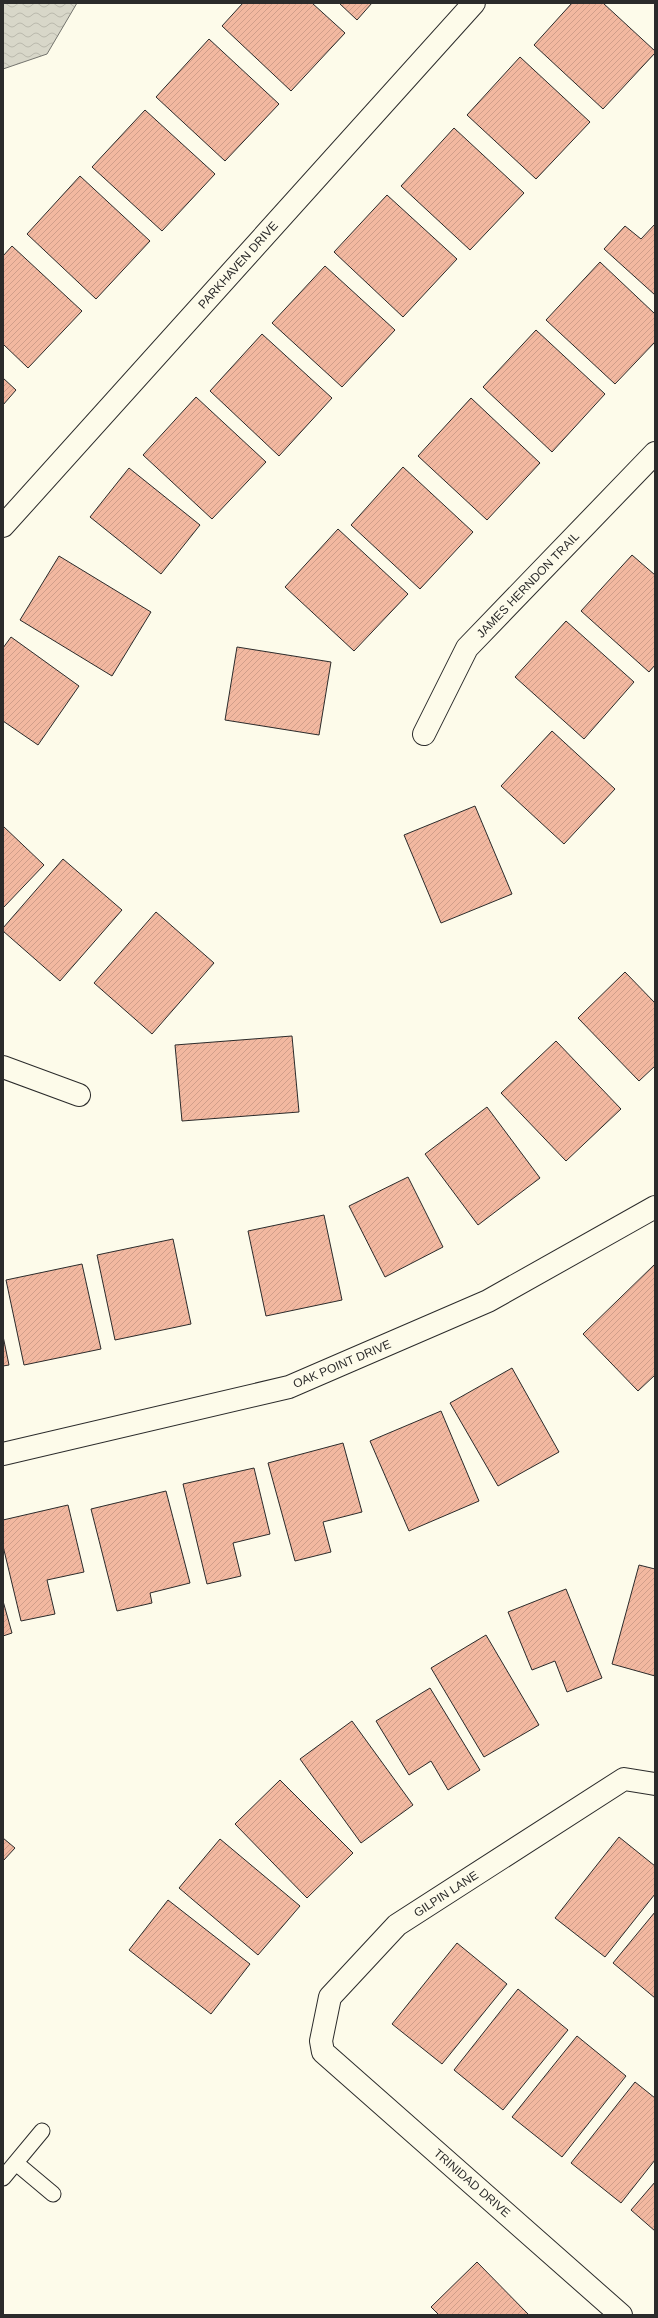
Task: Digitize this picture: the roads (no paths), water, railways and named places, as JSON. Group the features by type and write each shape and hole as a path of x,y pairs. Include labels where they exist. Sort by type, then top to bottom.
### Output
{"street":[{"name":"PARKHAVEN DRIVE","path":"3,526 474,3"},
{"name":"JAMES HERNDON TRAIL","path":"424,734 467,648 655,452"},
{"path":"3,1067 79,1095"},
{"name":"OAK POINT DRIVE","path":"3,1454 289,1387 488,1301 655,1207"},
{"name":"GILPIN LANE","path":"323,2052 321,2041 330,1997 397,1925 624,1779 655,1784"},
{"name":"TRINIDAD DRIVE","path":"323,2052 621,2315"}],"lane":[{"path":"3,2178 42,2131"},
{"path":"16,2163 53,2194"}],"water":[{"path":"3,3 77,3 47,54 3,69"}]}
